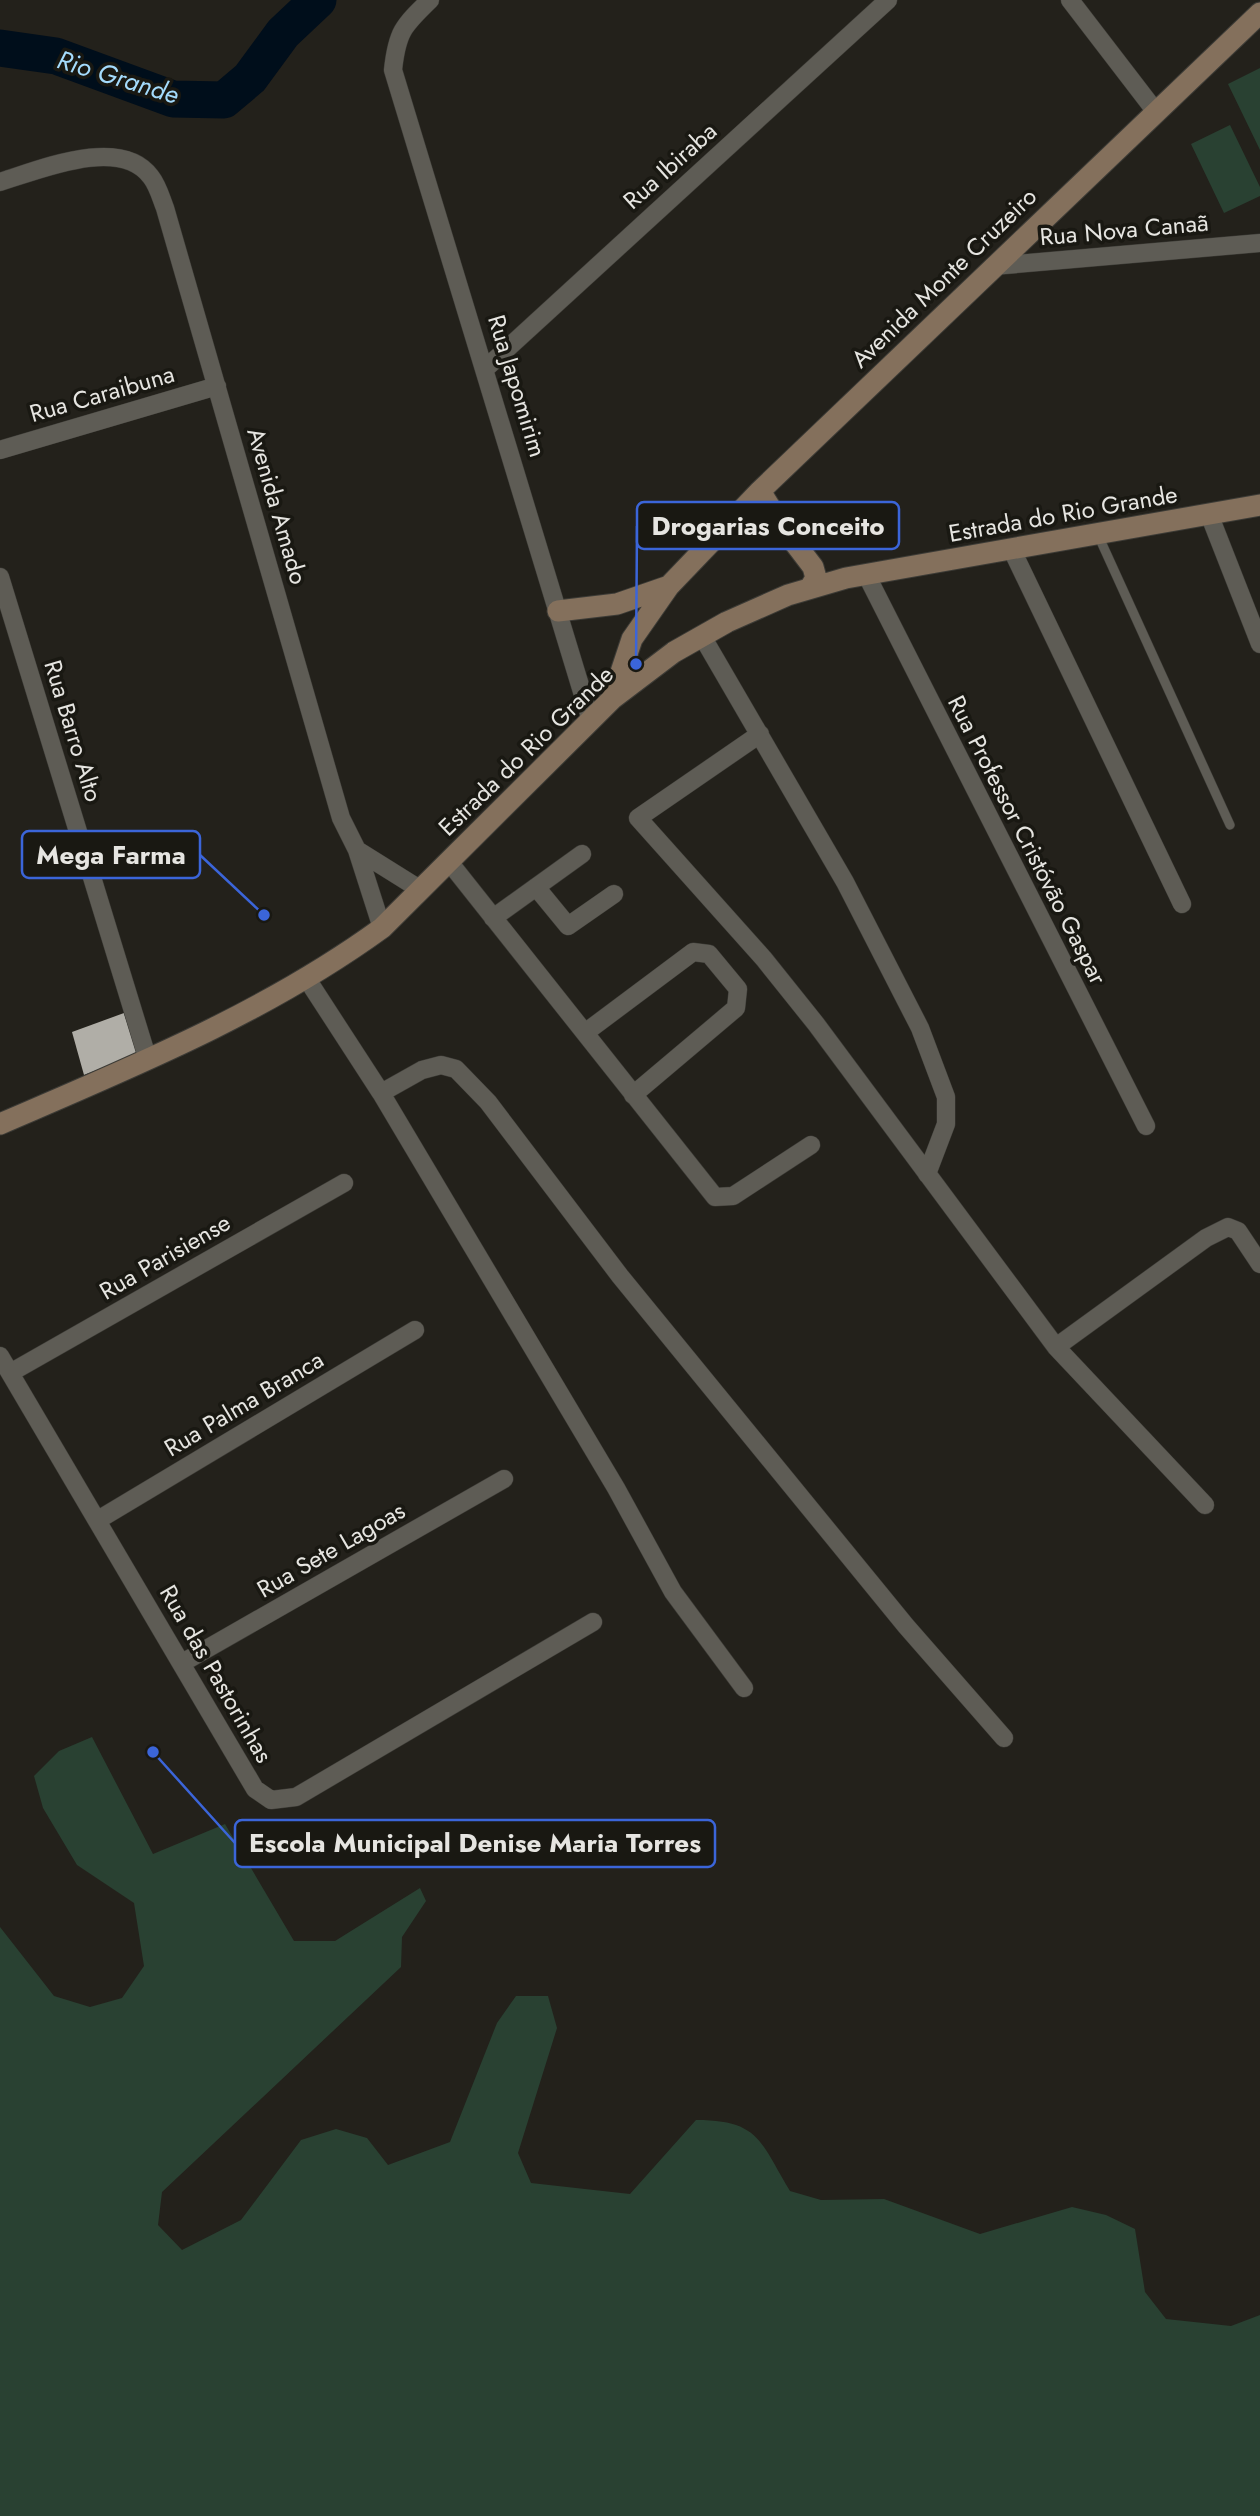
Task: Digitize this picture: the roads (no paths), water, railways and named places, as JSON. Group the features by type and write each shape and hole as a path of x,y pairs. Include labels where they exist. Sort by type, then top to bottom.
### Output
{"street":[{"name":"Rua Japomirim","path":"430,0 409,20 396,40 393,70 486,368 590,718"},
{"name":"Rua Ibiraba","path":"486,368 888,0"},
{"path":"1070,0 1156,112"},
{"name":"Avenida Monte Cruzeiro","path":"612,699 632,639 669,586 760,491 1260,13"},
{"name":"Avenida Amado","path":"0,182 76,159 107,157 129,162 151,176 165,208 218,386 341,818 357,850 382,928"},
{"name":"Rua Nova Canaã","path":"993,266 1260,243"},
{"name":"Rua Caraibuna","path":"0,450 218,386"},
{"path":"760,491 811,578 856,576"},
{"name":"Estrada do Rio Grande","path":"856,576 1260,505"},
{"path":"1209,514 1260,644"},
{"path":"1012,550 1182,904"},
{"name":"Rua Professor Cristóvão Gaspar","path":"856,576 1146,1126"},
{"name":"Rua Barro Alto","path":"0,577 148,1060"},
{"name":"Estrada do Rio Grande","path":"0,1124 148,1060 276,998 307,979 382,928 612,699 674,652 788,595 811,578"},
{"name":"Avenida Monte Cruzeiro","path":"558,611 617,604 669,586"},
{"path":"702,636 845,882 920,1028 946,1097 946,1124 927,1174"},
{"path":"760,734 638,818 764,959 816,1024 1056,1347 1205,1506"},
{"path":"357,850 421,890"},
{"path":"493,918 582,854"},
{"path":"450,863 715,1197 733,1196 810,1145"},
{"path":"536,887 569,926 614,894"},
{"path":"586,1032 693,952 709,954 738,989 736,1008 633,1095"},
{"path":"307,979 381,1093 673,1591 744,1688"},
{"path":"381,1093 422,1070 441,1065 456,1069 488,1102 620,1276 905,1626 1004,1738"},
{"name":"Rua Parisiense","path":"10,1373 344,1183"},
{"path":"1056,1347 1206,1238 1228,1227 1238,1231 1260,1264"},
{"name":"Rua Palma Branca","path":"98,1520 415,1330"},
{"name":"Rua das Pastorinhas","path":"0,1356 255,1789 271,1800 296,1797 593,1622"},
{"name":"Rua Sete Lagoas","path":"182,1663 504,1479"}],"lane":[{"path":"1097,533 1230,825"}],"waterway":[{"name":"Rio Grande","path":"0,48 56,56 173,99 224,100 250,78 283,33 318,0"}],"place":[{"name":"Drogarias Conceito","path":"636,664"},
{"name":"Mega Farma","path":"264,915"},
{"name":"Escola Municipal Denise Maria Torres","path":"153,1752"}]}
